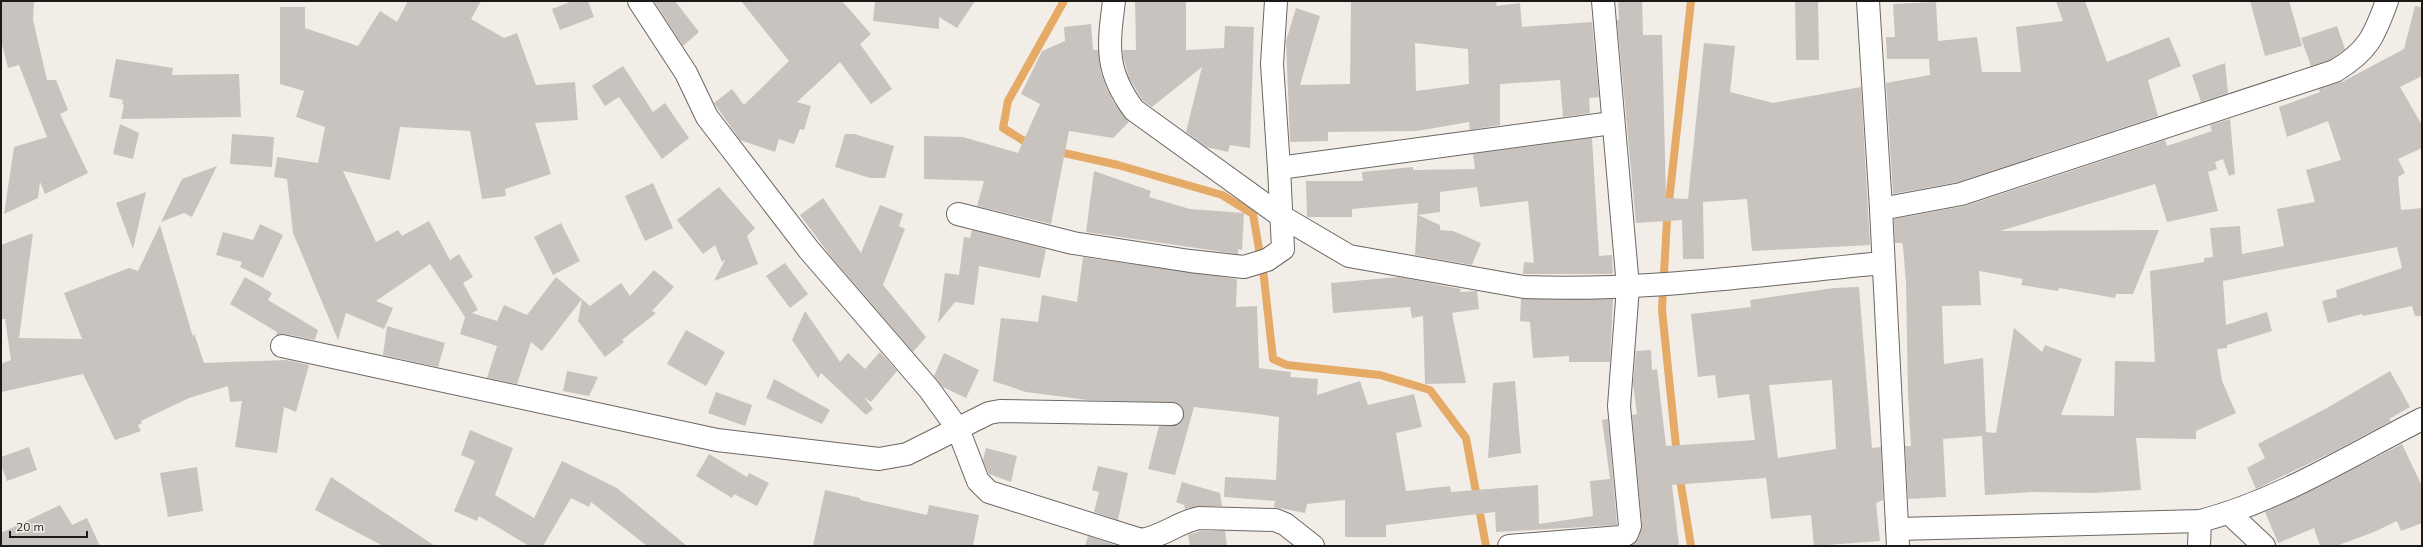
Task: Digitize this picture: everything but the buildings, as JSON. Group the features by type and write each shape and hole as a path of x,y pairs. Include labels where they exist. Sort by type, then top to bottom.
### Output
{"street":[{"path":"639,1 686,72 707,117 809,250 929,389 958,429 978,481 989,492 1141,540 1155,538 1191,520 1199,518 1252,519 1275,520 1285,524 1313,546"},
{"path":"1114,1 1108,42 1113,70 1121,92 1134,110 1281,216 1349,256 1524,287 1637,286 1883,263"},
{"path":"958,214 1073,243 1190,261 1244,267 1262,262 1283,249 1272,64 1276,1"},
{"path":"1509,546 1621,537 1627,534 1630,526 1619,406 1637,286 1612,123 1603,1"},
{"path":"1868,1 1881,209 1897,538 2200,521 2229,513 2306,478 2422,419"},
{"path":"1881,209 1961,194 2335,71 2355,59 2369,43 2387,1"},
{"path":"1279,168 1612,123"},
{"path":"282,346 545,405 717,440 879,459 907,454 989,413 1000,411 1172,414"},
{"path":"2229,513 2264,546"},
{"path":"2199,546 2200,521"}],"waterway":[{"path":"1032,146 1003,128 1008,101 1064,1"},
{"path":"1677,456 1662,310 1667,220 1691,1"},
{"path":"1055,151 1118,165 1222,195 1253,214 1264,278 1273,359 1287,365 1380,375 1430,390 1466,438 1486,546"},
{"path":"1679,473 1691,546"}]}
